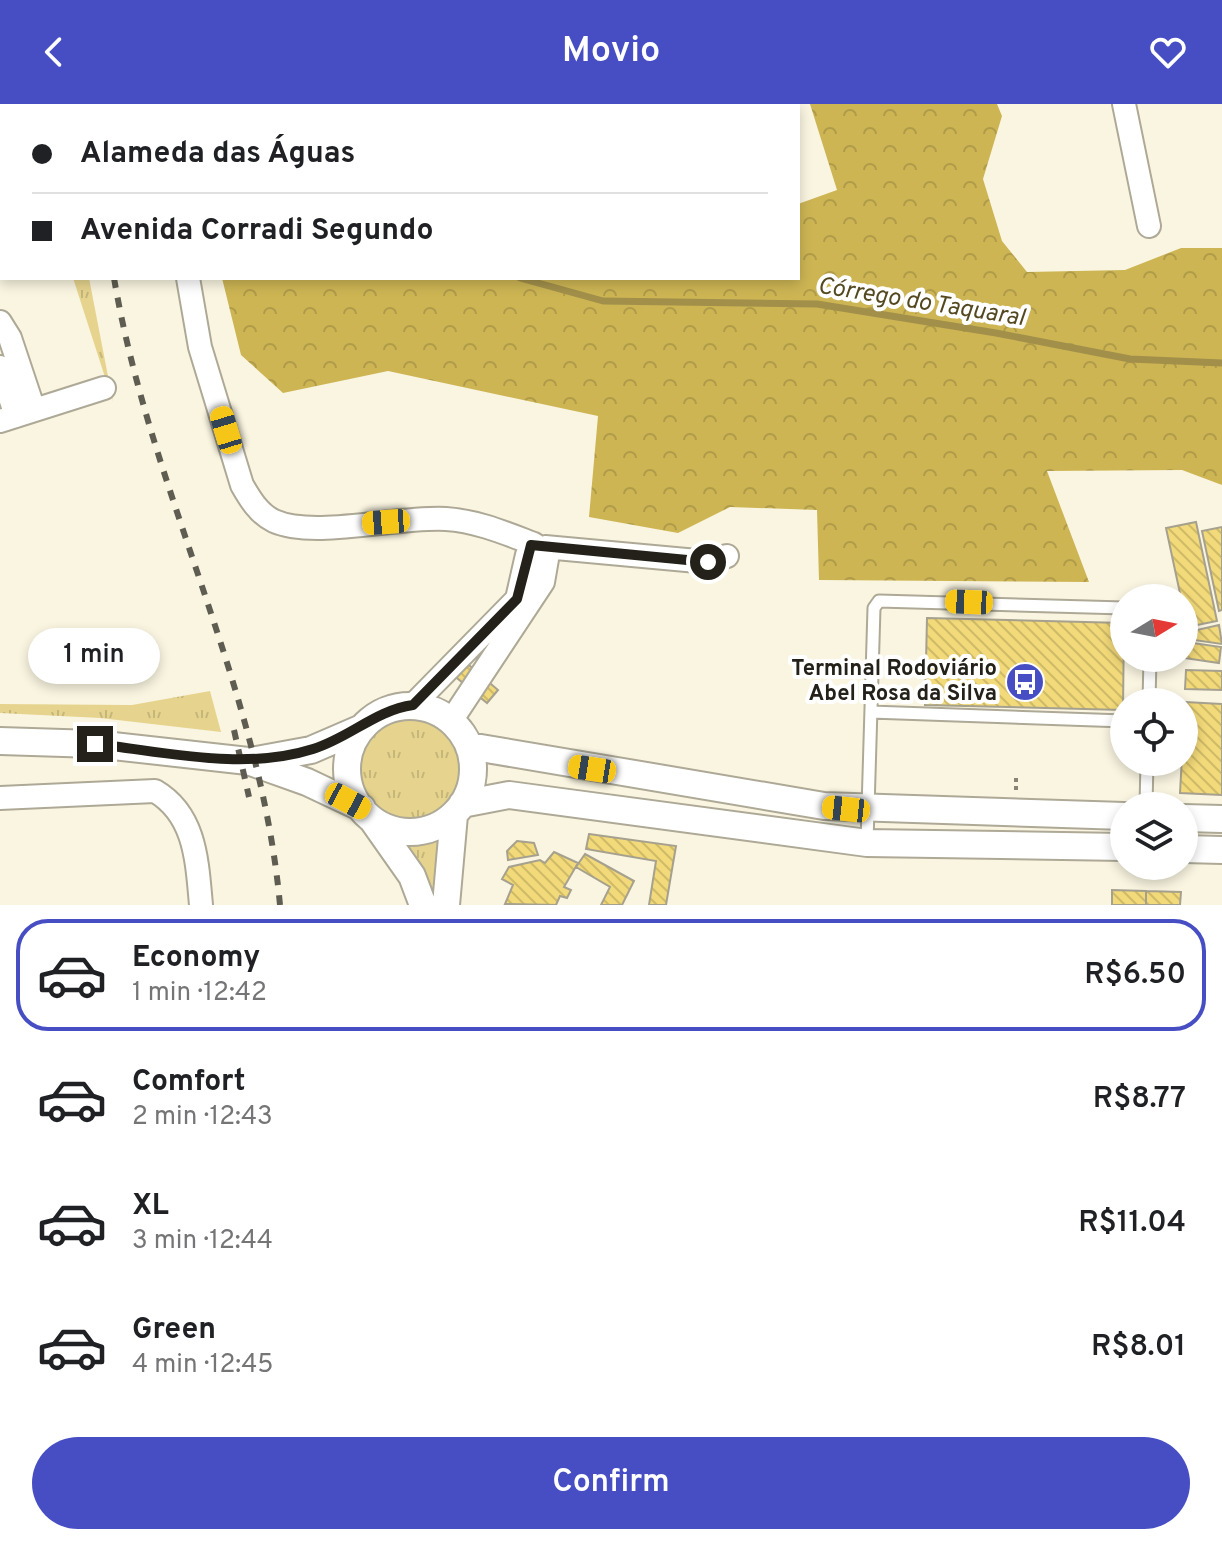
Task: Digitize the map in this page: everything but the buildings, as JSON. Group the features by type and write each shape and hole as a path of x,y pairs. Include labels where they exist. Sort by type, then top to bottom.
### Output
{"street":[{"path":"1124,104 1149,226"},
{"path":"188,280 200,347 242,485 254,505 272,520 298,528 443,519 474,522 538,551 708,562 727,556"},
{"path":"0,322 10,338 17,415"},
{"path":"0,367 17,415"},
{"path":"17,415 104,388"},
{"path":"413,705 517,599 538,551"},
{"path":"451,721 490,657 543,582 538,551"},
{"path":"423,905 412,876 367,814 348,777 353,743 362,728 376,715 413,705 431,709 451,721 469,746 473,776 458,810 446,905"},
{"path":"248,761 311,750 362,728"},
{"path":"0,741 95,744 248,761 307,782 387,828 422,831 458,810 509,795 867,843 1110,847"},
{"path":"469,746 579,767 868,811 1110,816"},
{"path":"0,798 155,791 180,812 188,829 196,852 201,905"},
{"path":"1198,818 1222,819"},
{"path":"1198,849 1222,850"}],"lane":[{"path":"867,843 874,608 879,601 1110,608"},
{"path":"871,712 1110,721"}],"green space":[{"path":"810,104 997,104 1002,116 983,179 1002,241 1027,272 1125,270 1181,248 1222,248 1222,485 1182,470 1047,471 1089,582 819,580 817,510 730,507 678,533 589,517 598,416 388,371 283,393 241,355 222,280 800,280 800,203 837,190"},
{"path":"74,280 89,280 113,402"},
{"path":"210,691 221,732 100,718 0,713 0,704 132,705"},
{"path":"410,719 429,722 446,733 457,750 460,769 457,788 446,805 429,816 410,819 391,816 374,805 363,788 360,769 363,750 374,733 391,722"},
{"path":"442,832 435,905 402,844"}],"waterway":[{"name":"Córrego do Taquaral","path":"527,280 603,301 817,304 996,333 1130,359 1222,363"}],"railway":[{"path":"114,280 152,435 251,745 269,824 280,905"},
{"path":"234,730 249,797"}],"place":[{"name":"Terminal Rodoviário Abel Rosa da Silva","path":"1025,682"}],"route":[{"path":"95,744 248,761 311,750 362,728 376,715 413,705 517,599 531,545 538,543 545,547 708,562"}]}
